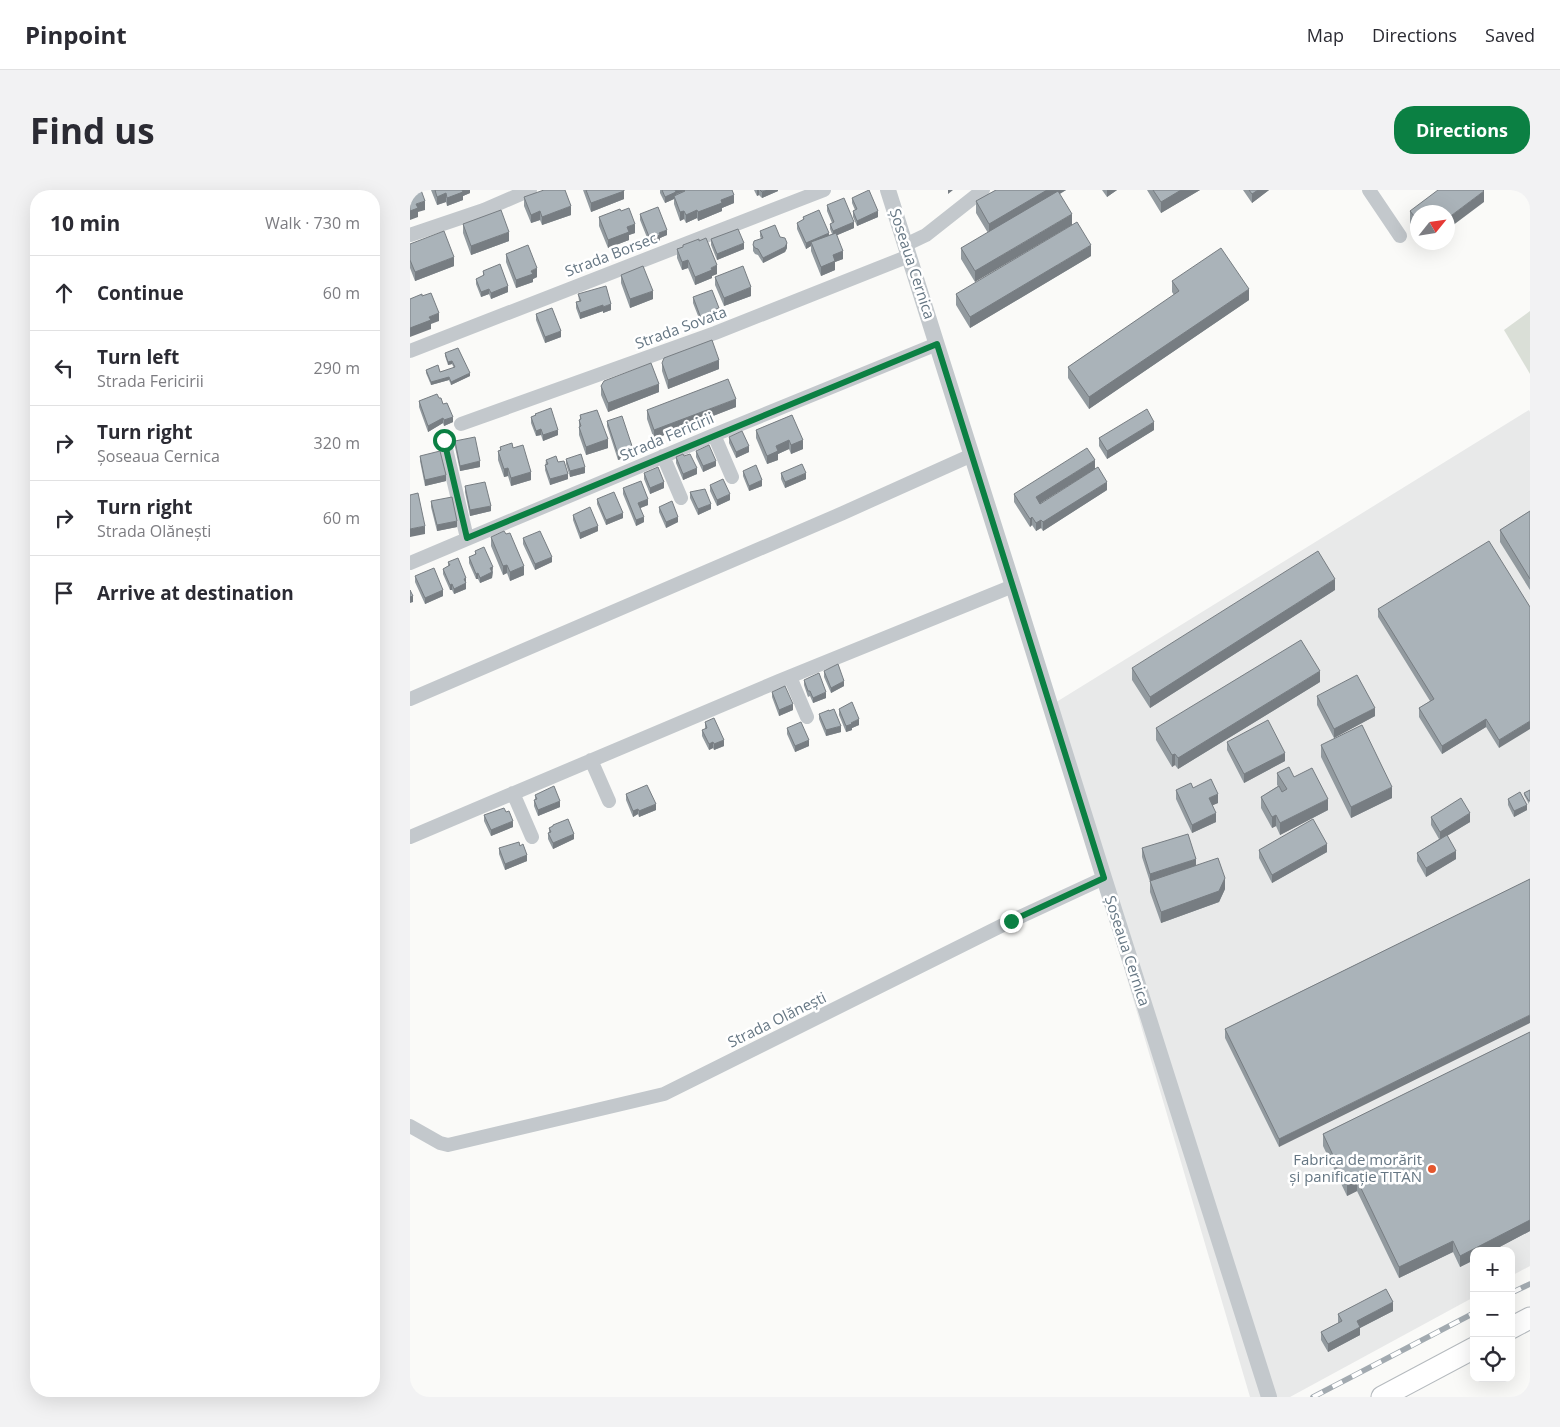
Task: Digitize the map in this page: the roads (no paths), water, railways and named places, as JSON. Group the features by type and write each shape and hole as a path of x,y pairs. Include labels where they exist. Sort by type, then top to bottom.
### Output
{"main road":[{"path":"1515,1326 1530,1318"},
{"path":"1382,1397 1470,1350"}],"street":[{"path":"410,236 484,210 530,190"},
{"name":"Strada Borsec","path":"410,351 824,190"},
{"name":"Șoseaua Cernica","path":"888,190 1269,1397"},
{"name":"Strada Sovata","path":"461,424 715,333 907,250 983,190"},
{"path":"1368,190 1400,236"},
{"name":"Strada Fericirii","path":"410,563 663,456 937,344"},
{"path":"714,435 732,477"},
{"path":"444,440 467,538"},
{"path":"410,699 843,513 972,455"},
{"path":"663,456 681,498"},
{"path":"410,837 790,677 1013,586"},
{"path":"790,677 806,717"},
{"path":"591,760 609,801"},
{"path":"513,793 532,837"},
{"name":"Strada Olănești","path":"410,1126 440,1143 448,1145 664,1094 1011,921 1104,878"}],"railway":[{"path":"1513,1292 1530,1284"},
{"path":"1313,1397 1470,1315"}],"place":[{"name":"Fabrica de morărit și panificație TITAN","path":"1432,1169"}]}
